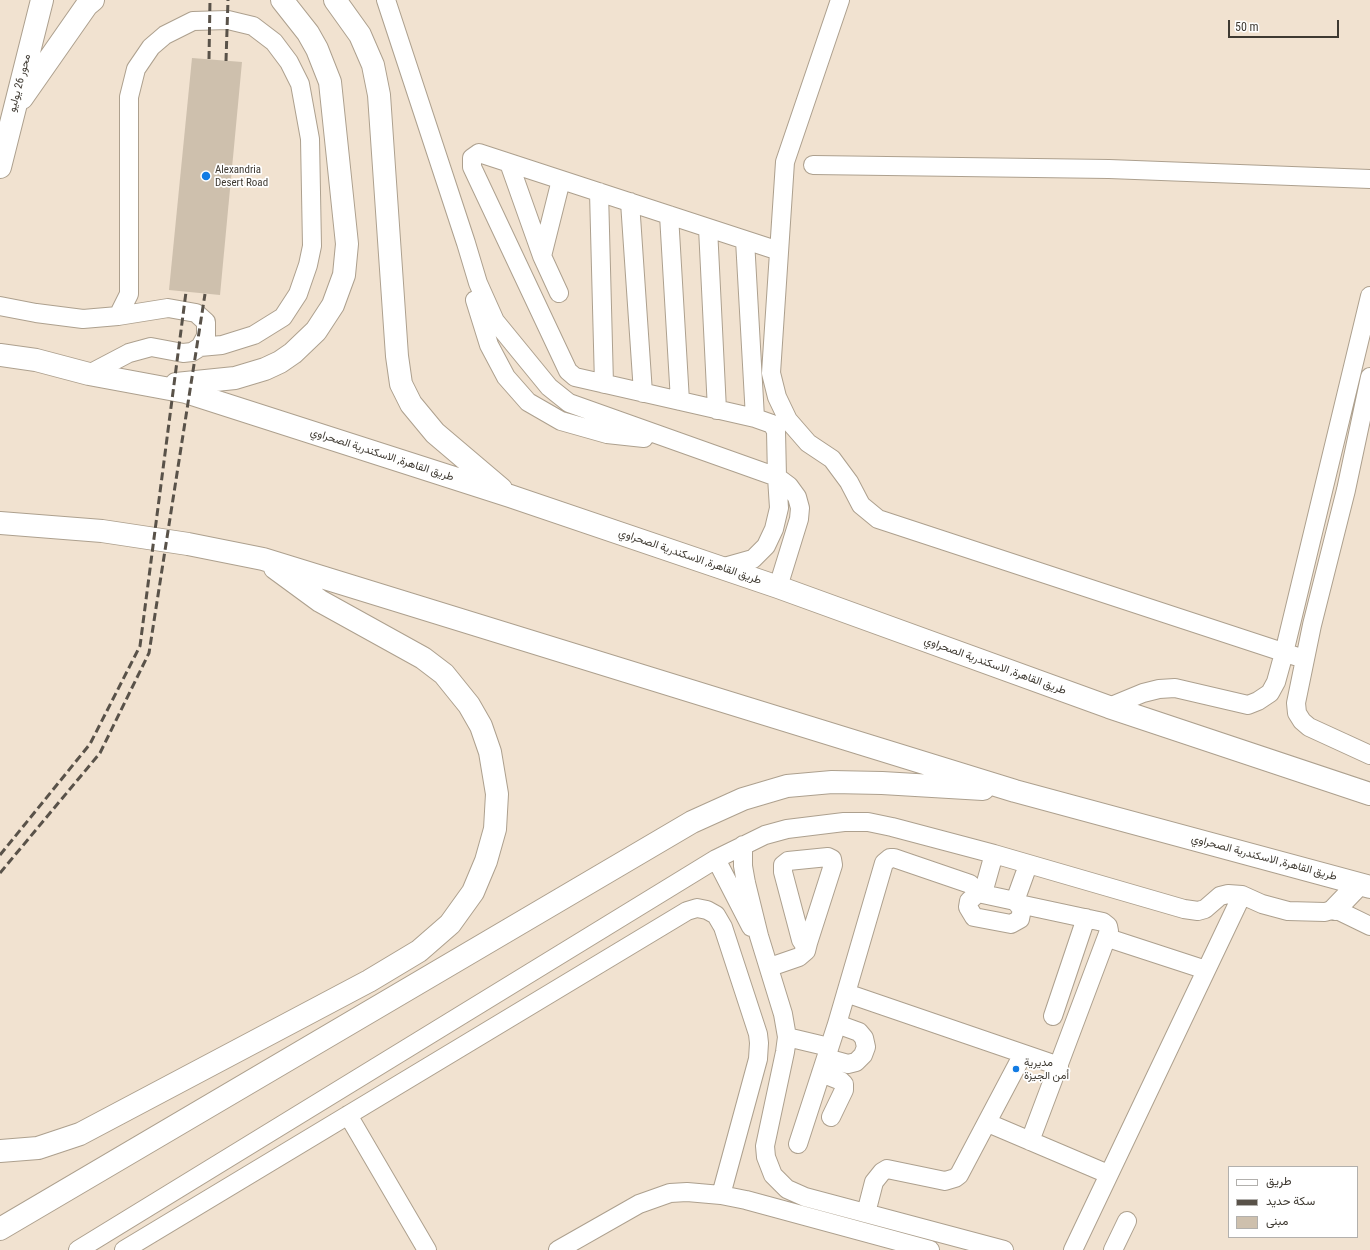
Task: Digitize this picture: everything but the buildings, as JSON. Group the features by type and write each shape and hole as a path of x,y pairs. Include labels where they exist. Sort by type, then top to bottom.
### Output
{"highway":[{"name":"محور 26 يوليو","path":"0,167 42,0"},
{"path":"13,112 87,5 93,0"},
{"path":"159,386 235,378 266,369 280,362 293,353 316,331 326,318 340,290 344,275 347,244 330,82 314,43 297,18 282,0"},
{"path":"335,0 360,35 373,64 379,95 397,356 401,384 411,404 436,433 510,496"},
{"name":"طريق القاهرة, الاسكندرية الصحراوي","path":"0,355 36,360 90,374 186,392 510,496 778,587 1109,707 1370,794"},
{"name":"طريق القاهرة, الاسكندرية الصحراوي","path":"0,523 102,531 188,544 263,559 1015,790 1365,885"},
{"path":"0,1151 38,1148 86,1131 369,981 418,951 450,924 473,892 486,861 495,829 497,794 490,752 481,726 469,705 444,674 423,658 320,601 263,559"},
{"path":"0,1229 692,822 743,799 787,786 832,782 1015,790"},
{"path":"1335,909 1365,885"}],"street":[{"path":"386,0 466,243 471,263 495,321 549,387 559,396 579,408 777,477 789,486 797,497 800,508 799,519 778,587"},
{"path":"840,0 785,162 771,373 778,397 788,420 797,432 819,452 832,459 849,482 861,505 878,519 1304,659"},
{"path":"90,374 129,354 151,347 183,353 192,352 200,347 222,345 254,335 283,317 298,294 308,265 312,246 310,139 300,84 290,62 274,42 253,26 228,20 193,21 165,35 151,47 136,69 129,97 131,192 129,294 118,316"},
{"path":"721,568 752,559 766,546 774,529 780,508 777,477 776,431 772,424 755,418 575,377 568,371 472,167 472,158 479,153 779,251"},
{"path":"509,163 542,256 559,293"},
{"path":"813,166 1109,169 1370,179"},
{"path":"542,256 561,180"},
{"path":"599,192 604,384"},
{"path":"630,202 643,393"},
{"path":"669,215 680,401"},
{"path":"708,228 717,410"},
{"path":"745,240 755,418"},
{"path":"471,263 475,303 489,345 506,378 528,402 561,421 607,434 675,442"},
{"path":"1109,707 1143,692 1175,688 1248,705 1258,701 1270,693 1276,682 1284,653 1370,296"},
{"path":"0,306 83,320 168,308 196,313 206,322 206,336 200,347"},
{"path":"1370,376 1346,490 1304,659 1296,703 1297,713 1302,721 1309,727 1370,755"},
{"path":"1345,400 1364,405"},
{"path":"1292,621 1312,625"},
{"path":"78,1250 716,859 765,835 787,829 837,822 868,822 892,826 994,854 1191,911 1205,909 1220,896 1228,894 1242,896 1262,904 1288,911 1325,912 1335,909 1370,926"},
{"path":"743,845 743,866 759,936 770,967 783,1014 787,1037 784,1060 765,1146 768,1166 779,1183 795,1194 1004,1250"},
{"path":"994,854 980,893 970,901 968,907 970,912 978,919 1006,924 1017,922 1022,914 1017,903 1028,865"},
{"path":"770,967 803,955 808,943 833,865 832,859 828,857 788,861 782,865 801,940 803,943 808,943"},
{"path":"798,1144 837,1024 882,867 886,859 894,858 970,884 980,893 1017,903 1086,918 1106,924 1109,928 1108,938 1030,1141"},
{"path":"716,859 746,919 759,936"},
{"path":"1073,1250 1242,896"},
{"path":"124,1250 687,911 697,908 707,910 716,916 723,927 758,1034 759,1043 756,1064 721,1195"},
{"path":"1053,1016 1086,918"},
{"path":"1108,938 1206,970"},
{"path":"846,993 1059,1066"},
{"path":"787,1037 825,1060 848,1064 856,1062 863,1055 866,1047 864,1038 859,1032 837,1024"},
{"path":"866,1213 874,1182 882,1172 887,1170 945,1181 955,1178 962,1171 1023,1054"},
{"path":"825,1060 844,1084 844,1090 831,1117"},
{"path":"348,1115 427,1250"},
{"path":"988,1123 1108,1174"},
{"path":"558,1250 639,1204 670,1193 687,1192 721,1195 746,1200 930,1250"},
{"path":"1113,1250 1127,1221"}],"railway":[{"path":"209,59 210,0"},
{"path":"226,61 228,0"},
{"path":"0,855 90,744 140,646 186,292"},
{"path":"0,873 100,753 149,653 205,294"}],"place":[{"name":"Alexandria Desert Road","path":"206,176"},
{"name":"مديرية أمن الجيزة","path":"1016,1069"}]}
